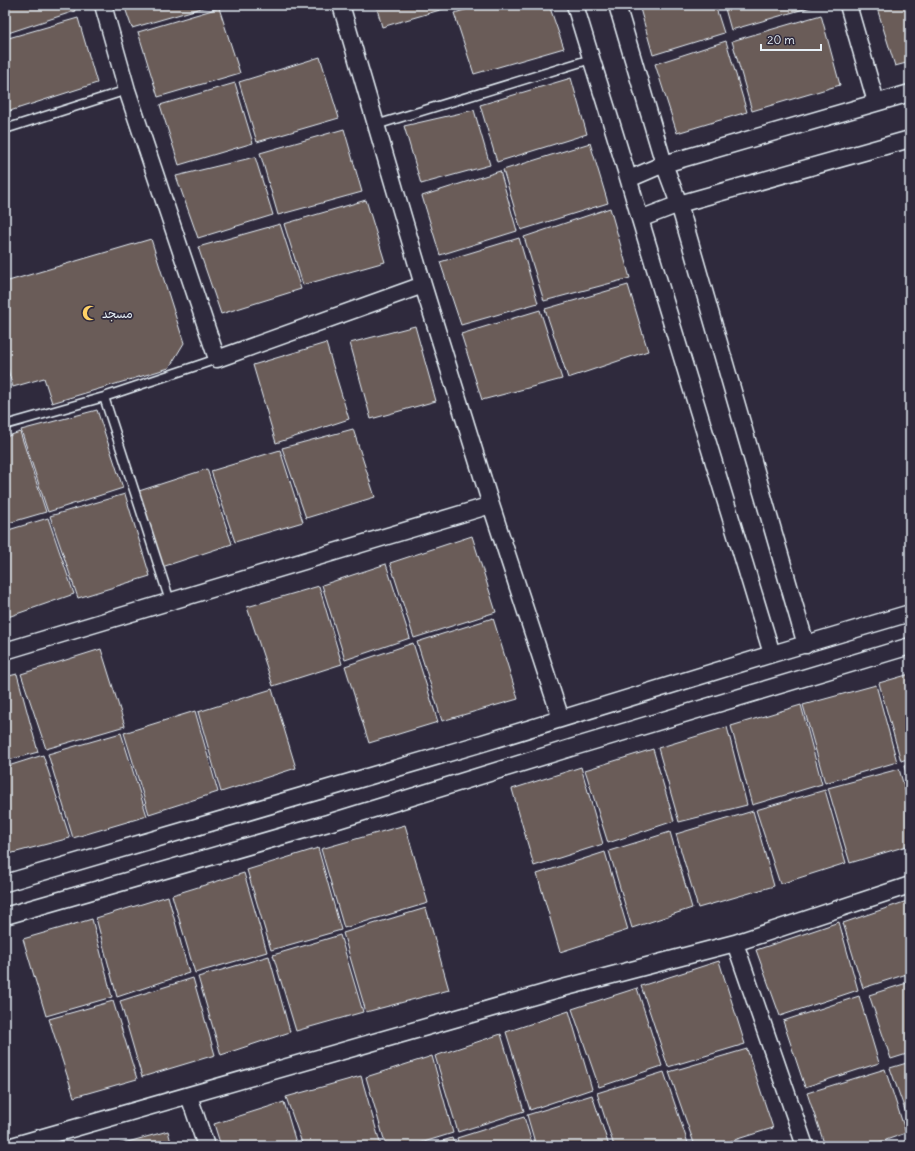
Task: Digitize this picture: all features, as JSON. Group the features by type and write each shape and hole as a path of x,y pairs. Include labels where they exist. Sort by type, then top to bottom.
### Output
{"street":[{"path":"103,5 127,90 217,359 423,285"},
{"path":"341,5 423,285 491,505 561,719"},
{"path":"575,5 772,654"},
{"path":"617,5 664,164 679,204 806,645"},
{"path":"848,5 876,102"},
{"path":"629,180 664,164 910,93"},
{"path":"640,219 679,204 910,139"},
{"path":"5,651 491,505"},
{"path":"5,883 561,719 910,613"},
{"path":"5,916 328,823 592,741 910,646"},
{"path":"12,1146 555,990 735,943 910,885"},
{"path":"735,943 805,1146"},
{"path":"189,1096 206,1146"}],"lane":[{"path":"376,125 591,59"},
{"path":"5,129 127,90"},
{"path":"5,425 104,397 217,359"},
{"path":"104,397 170,601"}],"building":[{"path":"5,5 73,5 75,11 5,34"},
{"path":"124,5 212,5 132,28"},
{"path":"376,5 457,5 382,27"},
{"path":"483,5 549,5 564,48 474,74 454,13"},
{"path":"639,5 715,5 724,33 653,55"},
{"path":"724,5 818,5 731,30"},
{"path":"876,5 910,5 910,62 895,66"},
{"path":"219,8 240,73 158,97 138,32"},
{"path":"821,15 840,85 752,111 732,41"},
{"path":"78,18 97,83 10,111 5,98 5,39"},
{"path":"726,41 747,112 677,133 655,64"},
{"path":"320,57 339,118 257,142 239,82"},
{"path":"571,78 587,134 497,162 480,105"},
{"path":"235,83 253,143 179,165 160,105"},
{"path":"474,110 490,165 421,184 404,126"},
{"path":"344,129 362,192 278,215 260,153"},
{"path":"590,143 608,203 521,230 503,170"},
{"path":"255,157 273,215 198,238 176,176"},
{"path":"500,171 517,231 440,255 422,196"},
{"path":"366,200 385,262 303,285 284,224"},
{"path":"610,208 630,278 544,301 524,237"},
{"path":"280,224 301,289 221,314 198,247"},
{"path":"519,238 538,303 461,325 440,262"},
{"name":"مسجد","path":"151,239 184,343 169,368 52,403 44,378 13,387 5,360 5,282"},
{"path":"628,285 648,351 568,378 545,309"},
{"path":"540,310 562,379 482,400 461,334"},
{"path":"415,326 436,401 371,419 350,343"},
{"path":"326,343 349,419 276,443 253,365"},
{"path":"97,410 123,488 48,512 21,430"},
{"path":"353,429 375,497 306,518 282,448"},
{"path":"20,432 46,512 5,524 5,437"},
{"path":"280,450 303,522 235,542 211,471"},
{"path":"207,469 232,544 162,567 139,491"},
{"path":"125,494 150,576 78,598 50,516"},
{"path":"48,518 74,594 5,618 5,531"},
{"path":"472,536 496,612 414,638 390,563"},
{"path":"386,564 410,638 345,660 322,585"},
{"path":"319,586 342,664 273,686 247,607"},
{"path":"493,618 518,699 442,721 417,642"},
{"path":"413,643 438,722 369,743 345,666"},
{"path":"101,649 125,726 46,749 21,674"},
{"path":"17,674 38,752 5,761 5,677"},
{"path":"910,674 910,758 901,761 879,683"},
{"path":"876,685 897,762 825,783 803,705"},
{"path":"272,689 296,768 221,792 198,712"},
{"path":"801,705 822,784 752,805 731,726"},
{"path":"195,711 218,792 149,814 124,733"},
{"path":"727,727 747,805 679,822 658,748"},
{"path":"121,733 147,816 73,838 48,754"},
{"path":"653,749 674,821 608,843 585,770"},
{"path":"43,755 70,838 5,855 5,767"},
{"path":"910,764 910,786 904,766"},
{"path":"581,767 603,844 534,866 512,789"},
{"path":"899,769 910,807 910,845 850,863 828,788"},
{"path":"825,790 846,863 780,884 756,810"},
{"path":"753,811 774,886 698,908 676,834"},
{"path":"405,825 428,903 344,928 321,849"},
{"path":"670,832 692,908 632,928 609,851"},
{"path":"318,848 341,930 271,950 247,870"},
{"path":"605,852 628,930 560,952 537,874"},
{"path":"244,873 267,952 195,973 172,895"},
{"path":"168,896 189,973 117,997 96,918"},
{"path":"910,900 910,973 863,988 843,923"},
{"path":"426,908 449,990 366,1012 343,933"},
{"path":"92,919 112,997 46,1016 23,939"},
{"path":"839,922 858,990 780,1016 756,950"},
{"path":"340,935 363,1012 296,1031 273,955"},
{"path":"269,956 290,1032 221,1055 198,977"},
{"path":"719,961 745,1044 668,1067 641,986"},
{"path":"193,978 215,1055 142,1077 120,1001"},
{"path":"910,982 910,1053 891,1059 869,995"},
{"path":"637,988 662,1066 599,1087 572,1009"},
{"path":"859,996 879,1063 805,1087 783,1021"},
{"path":"113,1001 137,1079 74,1097 49,1019"},
{"path":"569,1011 592,1089 530,1110 506,1032"},
{"path":"501,1034 524,1111 458,1132 435,1056"},
{"path":"747,1049 773,1128 715,1146 695,1146 669,1072"},
{"path":"432,1056 453,1133 411,1146 386,1146 366,1077"},
{"path":"910,1062 910,1124 890,1068"},
{"path":"885,1069 906,1133 869,1146 825,1146 807,1093"},
{"path":"664,1072 689,1146 614,1146 597,1093"},
{"path":"361,1076 381,1146 303,1146 286,1097"},
{"path":"592,1095 609,1146 536,1146 527,1115"},
{"path":"284,1102 297,1146 221,1146 214,1124"},
{"path":"524,1117 533,1146 459,1146 457,1138"},
{"path":"168,1131 172,1146 113,1146"},
{"path":"452,1138 455,1146 426,1146"},
{"path":"910,1140 910,1146 892,1146"}],"place":[{"name":"مسجد","path":"90,313"}]}
